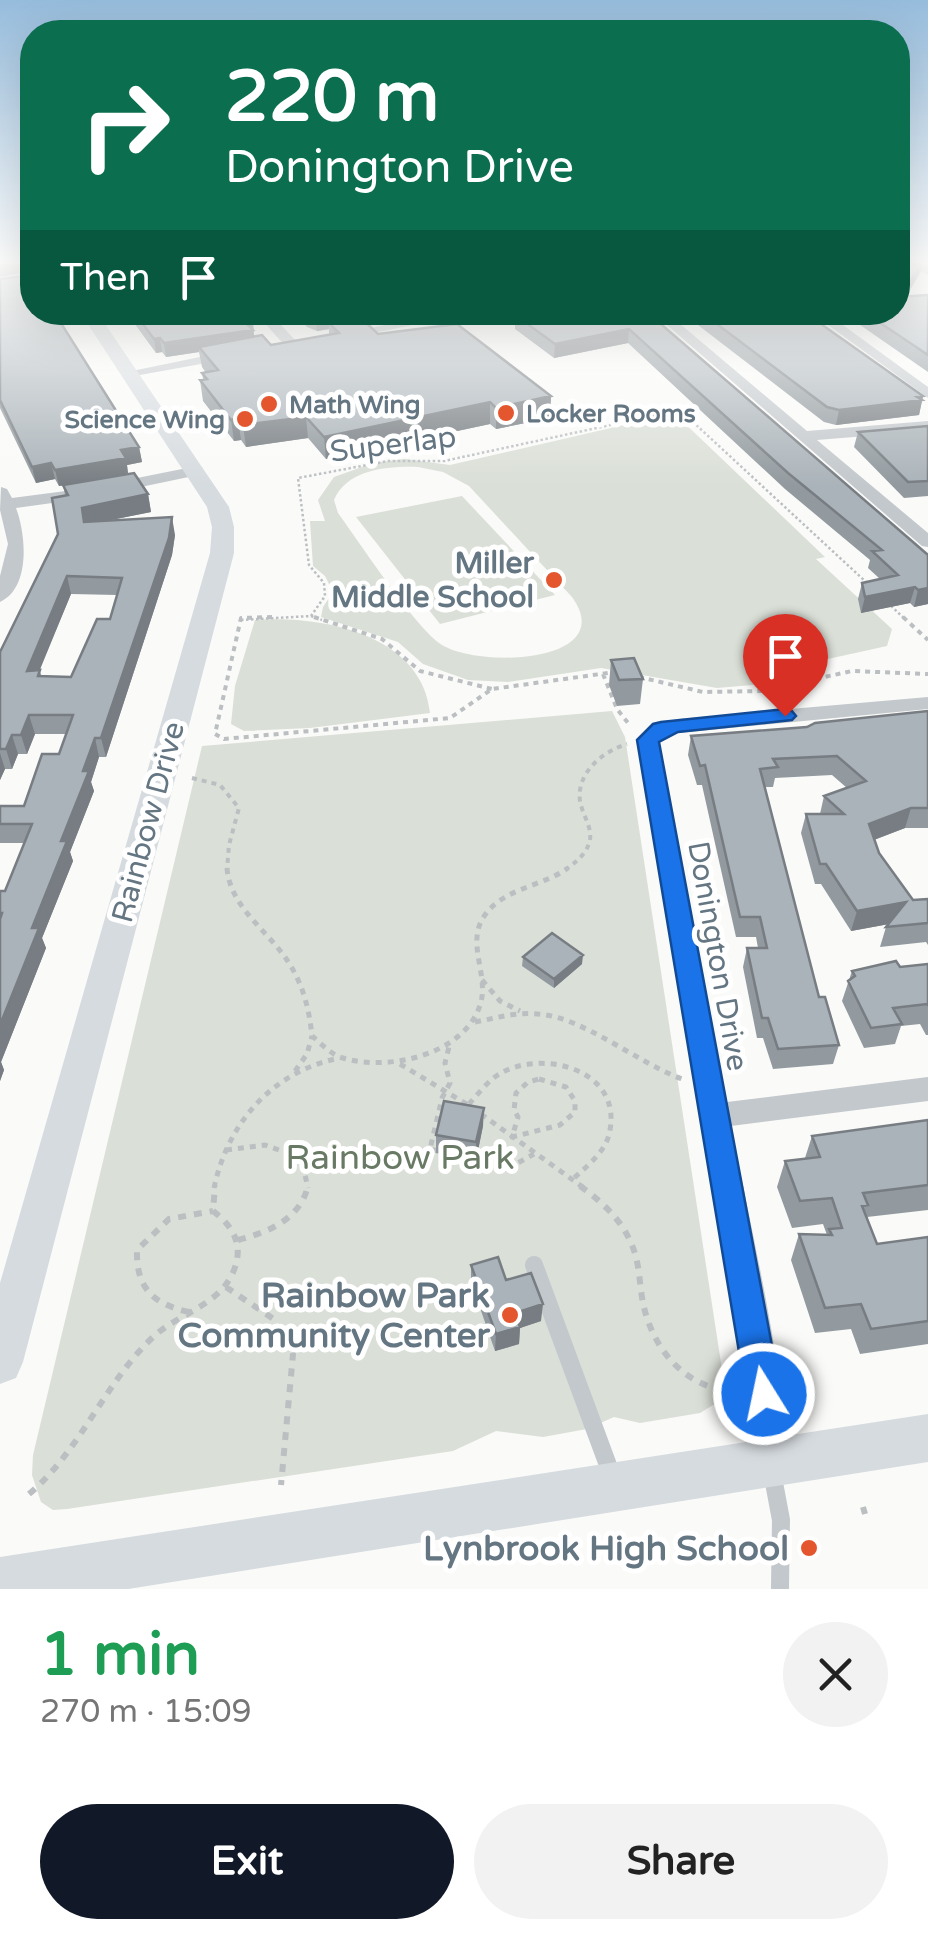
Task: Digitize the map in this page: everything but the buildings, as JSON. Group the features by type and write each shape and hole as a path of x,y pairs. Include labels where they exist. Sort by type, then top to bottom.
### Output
{"street":[{"name":"Rainbow Drive","path":"0,1362 222,552 223,528 218,507 106,338"},
{"path":"286,338 291,344"},
{"path":"689,338 928,542"},
{"path":"852,338 928,394"},
{"path":"273,348 311,341"},
{"path":"129,373 254,351"},
{"path":"805,436 928,426"},
{"path":"0,596 20,550 18,534 2,500 81,494 197,471"},
{"path":"902,521 928,516"},
{"name":"Donington Drive","path":"770,1464 764,1394 648,740 661,729 678,726 928,702"},
{"path":"714,1116 928,1089"},
{"path":"0,1582 928,1438"}],"lane":[{"path":"534,1265 617,1489"},
{"path":"770,1464 782,1520 780,1586"}],"path":[{"name":"Superlap","path":"310,616 325,596 324,582 309,565 298,478 370,462 408,458 444,461 680,410 870,586"},
{"path":"884,599 928,640"},
{"path":"492,689 450,718 308,734 218,737 215,731 223,688 230,680 241,618 310,616 382,640 420,671 492,689 620,672"},
{"path":"636,676 704,692 760,692 852,671 928,674"},
{"path":"602,673 616,709 628,722"},
{"path":"473,1023 482,1002 478,939 484,916 516,893 562,873 586,852 589,830 578,800 578,786 607,750 629,744"},
{"path":"192,778 209,779 230,790 239,808 227,849 229,885 242,908 287,956 303,982 311,1009 312,1036 307,1054 295,1072 267,1093 237,1126 214,1182 213,1210"},
{"path":"481,978 500,1001 524,1012 567,1019 596,1032 647,1070 682,1079"},
{"path":"446,1152 430,1149 450,1083 445,1050 473,1023 524,1012"},
{"path":"312,1036 340,1058"},
{"path":"397,1063 452,1040"},
{"path":"295,1072 340,1058 397,1063 469,1104 573,1179 627,1232 639,1262 646,1317 675,1366 700,1385 729,1391"},
{"path":"469,1104 499,1074 527,1062 556,1062 583,1072 608,1100 612,1129 601,1156 573,1179"},
{"path":"547,1079 558,1082 572,1094 574,1112 564,1126 543,1131 533,1128 512,1137 518,1118 513,1101 521,1087 547,1079"},
{"path":"226,1150 278,1146 300,1158 310,1180 307,1199 295,1212 272,1228 238,1240"},
{"path":"463,1155 514,1165 534,1154"},
{"path":"29,1494 62,1465 138,1352 158,1332 192,1312 224,1286 234,1272 238,1240 233,1228 213,1210 176,1214 158,1223 138,1250 141,1286 148,1298 159,1306 192,1312"},
{"path":"224,1286 272,1316 288,1336 292,1354 282,1484"}],"green space":[{"path":"667,415 677,416 825,557 816,559 892,629 887,646 760,674 752,671 764,684 717,688 601,668 508,682 468,680 423,664 398,642 321,617 333,592 325,576 313,566 310,521 325,521 318,500 334,477 373,463 405,459 450,465","holes":["394,467 443,472 469,486 572,597 582,619 577,635 562,647 540,654 486,657 442,645 403,604 338,513 334,500 340,490 359,476"]},
{"path":"462,496 555,595 440,624 356,517"},
{"path":"255,620 336,626 388,647 408,664 423,686 430,713 310,728 244,731 231,724 235,686"},
{"name":"Rainbow Park","path":"612,711 625,737 723,1376 718,1402 700,1413 640,1423 614,1417 587,1429 543,1437 496,1431 453,1451 67,1509 53,1510 41,1502 32,1475 33,1455 202,746"}],"place":[{"name":"Math Wing","path":"269,404"},
{"name":"Locker Rooms","path":"506,413"},
{"name":"Science Wing","path":"245,419"},
{"name":"Miller Middle School","path":"554,580"},
{"name":"Rainbow Park Community Center","path":"510,1315"},
{"name":"Lynbrook High School","path":"809,1548"}],"route":[{"path":"764,1394 648,740 661,729 678,726 785,716"}]}
